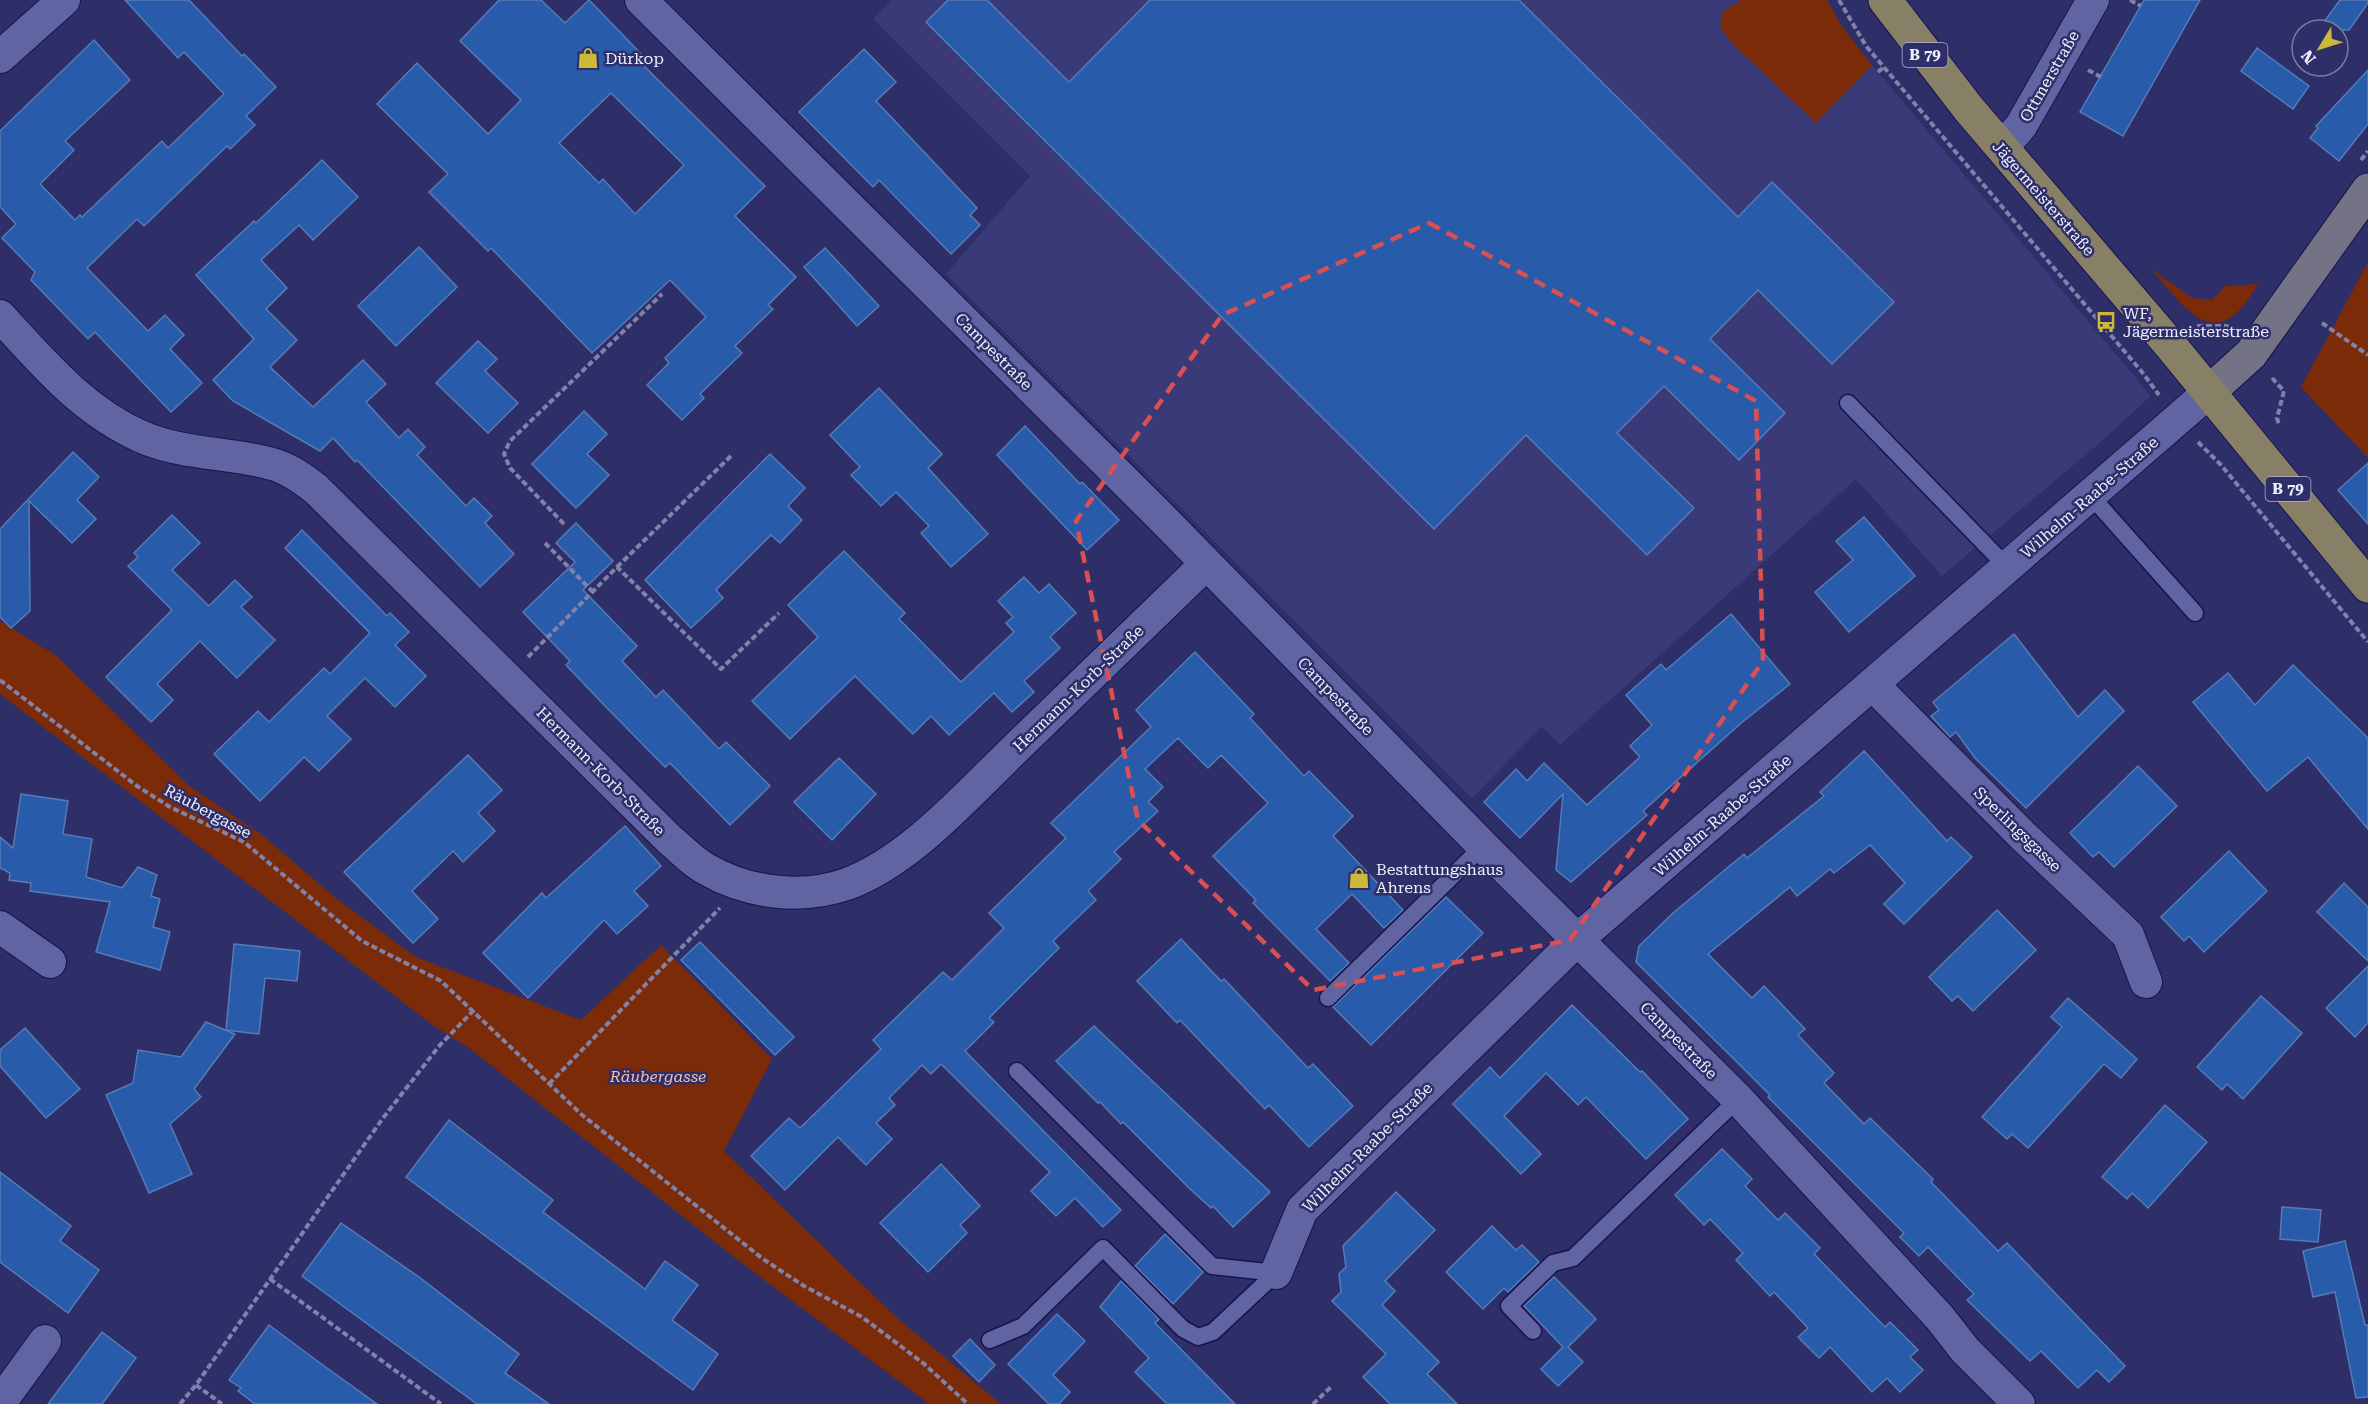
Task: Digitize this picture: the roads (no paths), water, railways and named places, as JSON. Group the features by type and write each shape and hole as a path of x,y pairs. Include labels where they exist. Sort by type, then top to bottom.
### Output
{"main road":[{"name":"Jägermeisterstraße","path":"1885,0 1913,40 2002,148 2209,392"},
{"path":"2209,392 2251,354 2368,190"},
{"name":"B 79","path":"2209,392 2368,585"}],"street":[{"path":"0,57 64,0"},
{"name":"Campestraße","path":"641,0 1738,1099 1940,1318 1965,1350 2019,1404"},
{"name":"Ottmerstraße","path":"2002,148 2021,126 2092,0"},
{"name":"Hermann-Korb-Straße","path":"0,316 63,384 94,411 143,438 198,453 273,464 295,474 316,489 670,840 705,869 742,885 777,893 813,891 846,884 872,872 903,852 961,801 1206,564"},
{"name":"Wilhelm-Raabe-Straße","path":"1276,1273 1302,1210 1578,939 2209,392"},
{"name":"Sperlingsgasse","path":"1873,685 2023,836 2128,935 2146,982"},
{"path":"0,927 50,962"},
{"path":"0,1403 45,1341"}],"lane":[{"path":"1848,403 2008,568"},
{"path":"2090,495 2195,613"},
{"path":"1328,998 1483,846"},
{"path":"1017,1071 1212,1266 1276,1273"},
{"path":"1533,1331 1509,1306 1553,1263 1573,1258 1738,1099"},
{"path":"990,1340 1023,1326 1103,1248 1183,1329 1198,1336 1213,1332 1276,1273"}],"place":[{"name":"Dürkop","path":"588,58"},
{"name":"WF, Jägermeisterstraße","path":"2106,322"},
{"name":"Bestattungshaus Ahrens","path":"1359,878"}],"park label":[{"name":"Räubergasse","path":"658,1076"}]}
